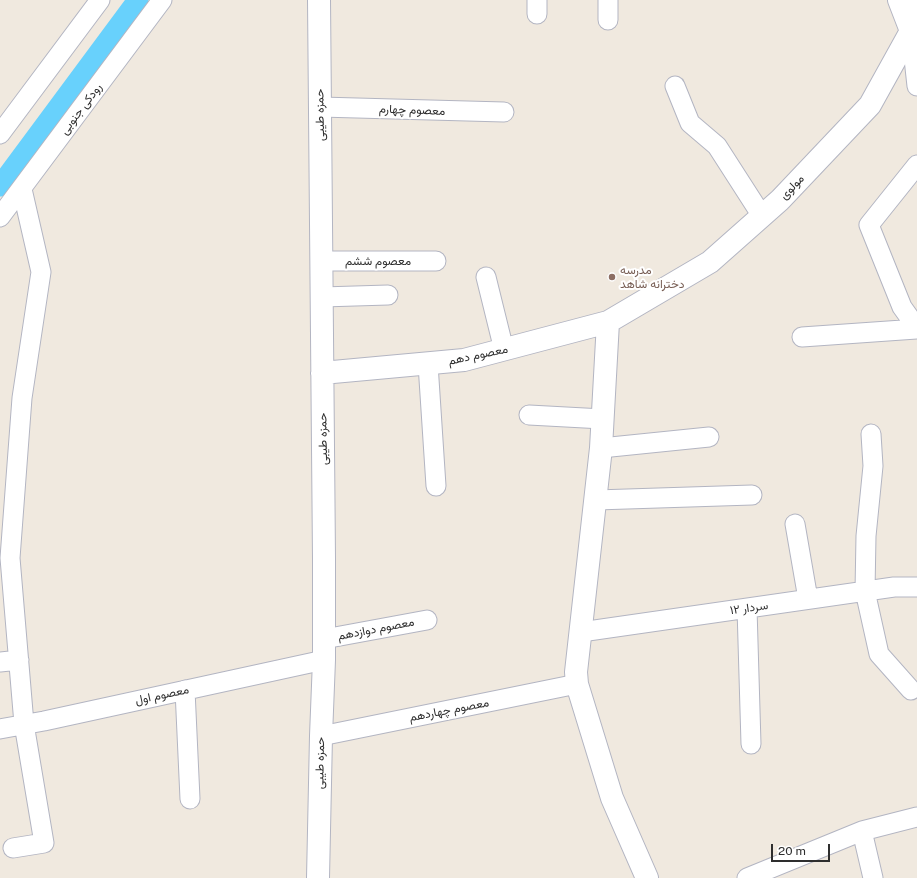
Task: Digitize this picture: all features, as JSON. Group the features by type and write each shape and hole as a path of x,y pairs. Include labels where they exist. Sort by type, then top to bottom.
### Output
{"street":[{"path":"0,134 100,0"},
{"name":"رودکی جنوبی","path":"0,218 162,0"},
{"name":"حمزه طیبی","path":"318,878 324,649 319,0"},
{"path":"608,0 608,20"},
{"path":"908,13 917,86"},
{"name":"مولوی","path":"608,322 710,262 780,200 870,105 908,13"},
{"path":"675,86 690,123 717,146 762,216"},
{"name":"معصوم چهارم","path":"320,107 504,112"},
{"path":"917,165 869,225 902,307 917,328"},
{"path":"13,848 44,843 24,724 19,660 5,558 22,398 41,272 22,188"},
{"name":"معصوم ششم","path":"321,261 436,261"},
{"path":"486,277 504,350"},
{"path":"322,297 388,295"},
{"path":"608,322 601,448 576,672 577,684 612,798 647,878"},
{"name":"معصوم دهم","path":"322,373 464,360 608,322"},
{"path":"802,337 917,328"},
{"path":"428,364 436,486"},
{"path":"529,415 603,419"},
{"path":"871,434 873,466 866,536 865,591 879,654 911,690"},
{"path":"601,448 709,437"},
{"path":"596,500 752,495"},
{"path":"795,524 808,599"},
{"name":"سردار ۱۲","path":"580,632 894,587 917,587"},
{"path":"747,608 751,744"},
{"name":"معصوم دوازدهم","path":"324,649 427,620"},
{"name":"معصوم اول","path":"0,729 185,690 324,649"},
{"path":"0,662 19,660"},
{"name":"معصوم چهاردهم","path":"321,736 577,684"},
{"path":"185,690 190,799"},
{"path":"747,878 862,831 917,816"},
{"path":"862,831 873,878"}],"waterway":[{"path":"0,186 138,0"}],"place":[{"name":"مدرسه دخترانه شاهد","path":"612,277"}]}
